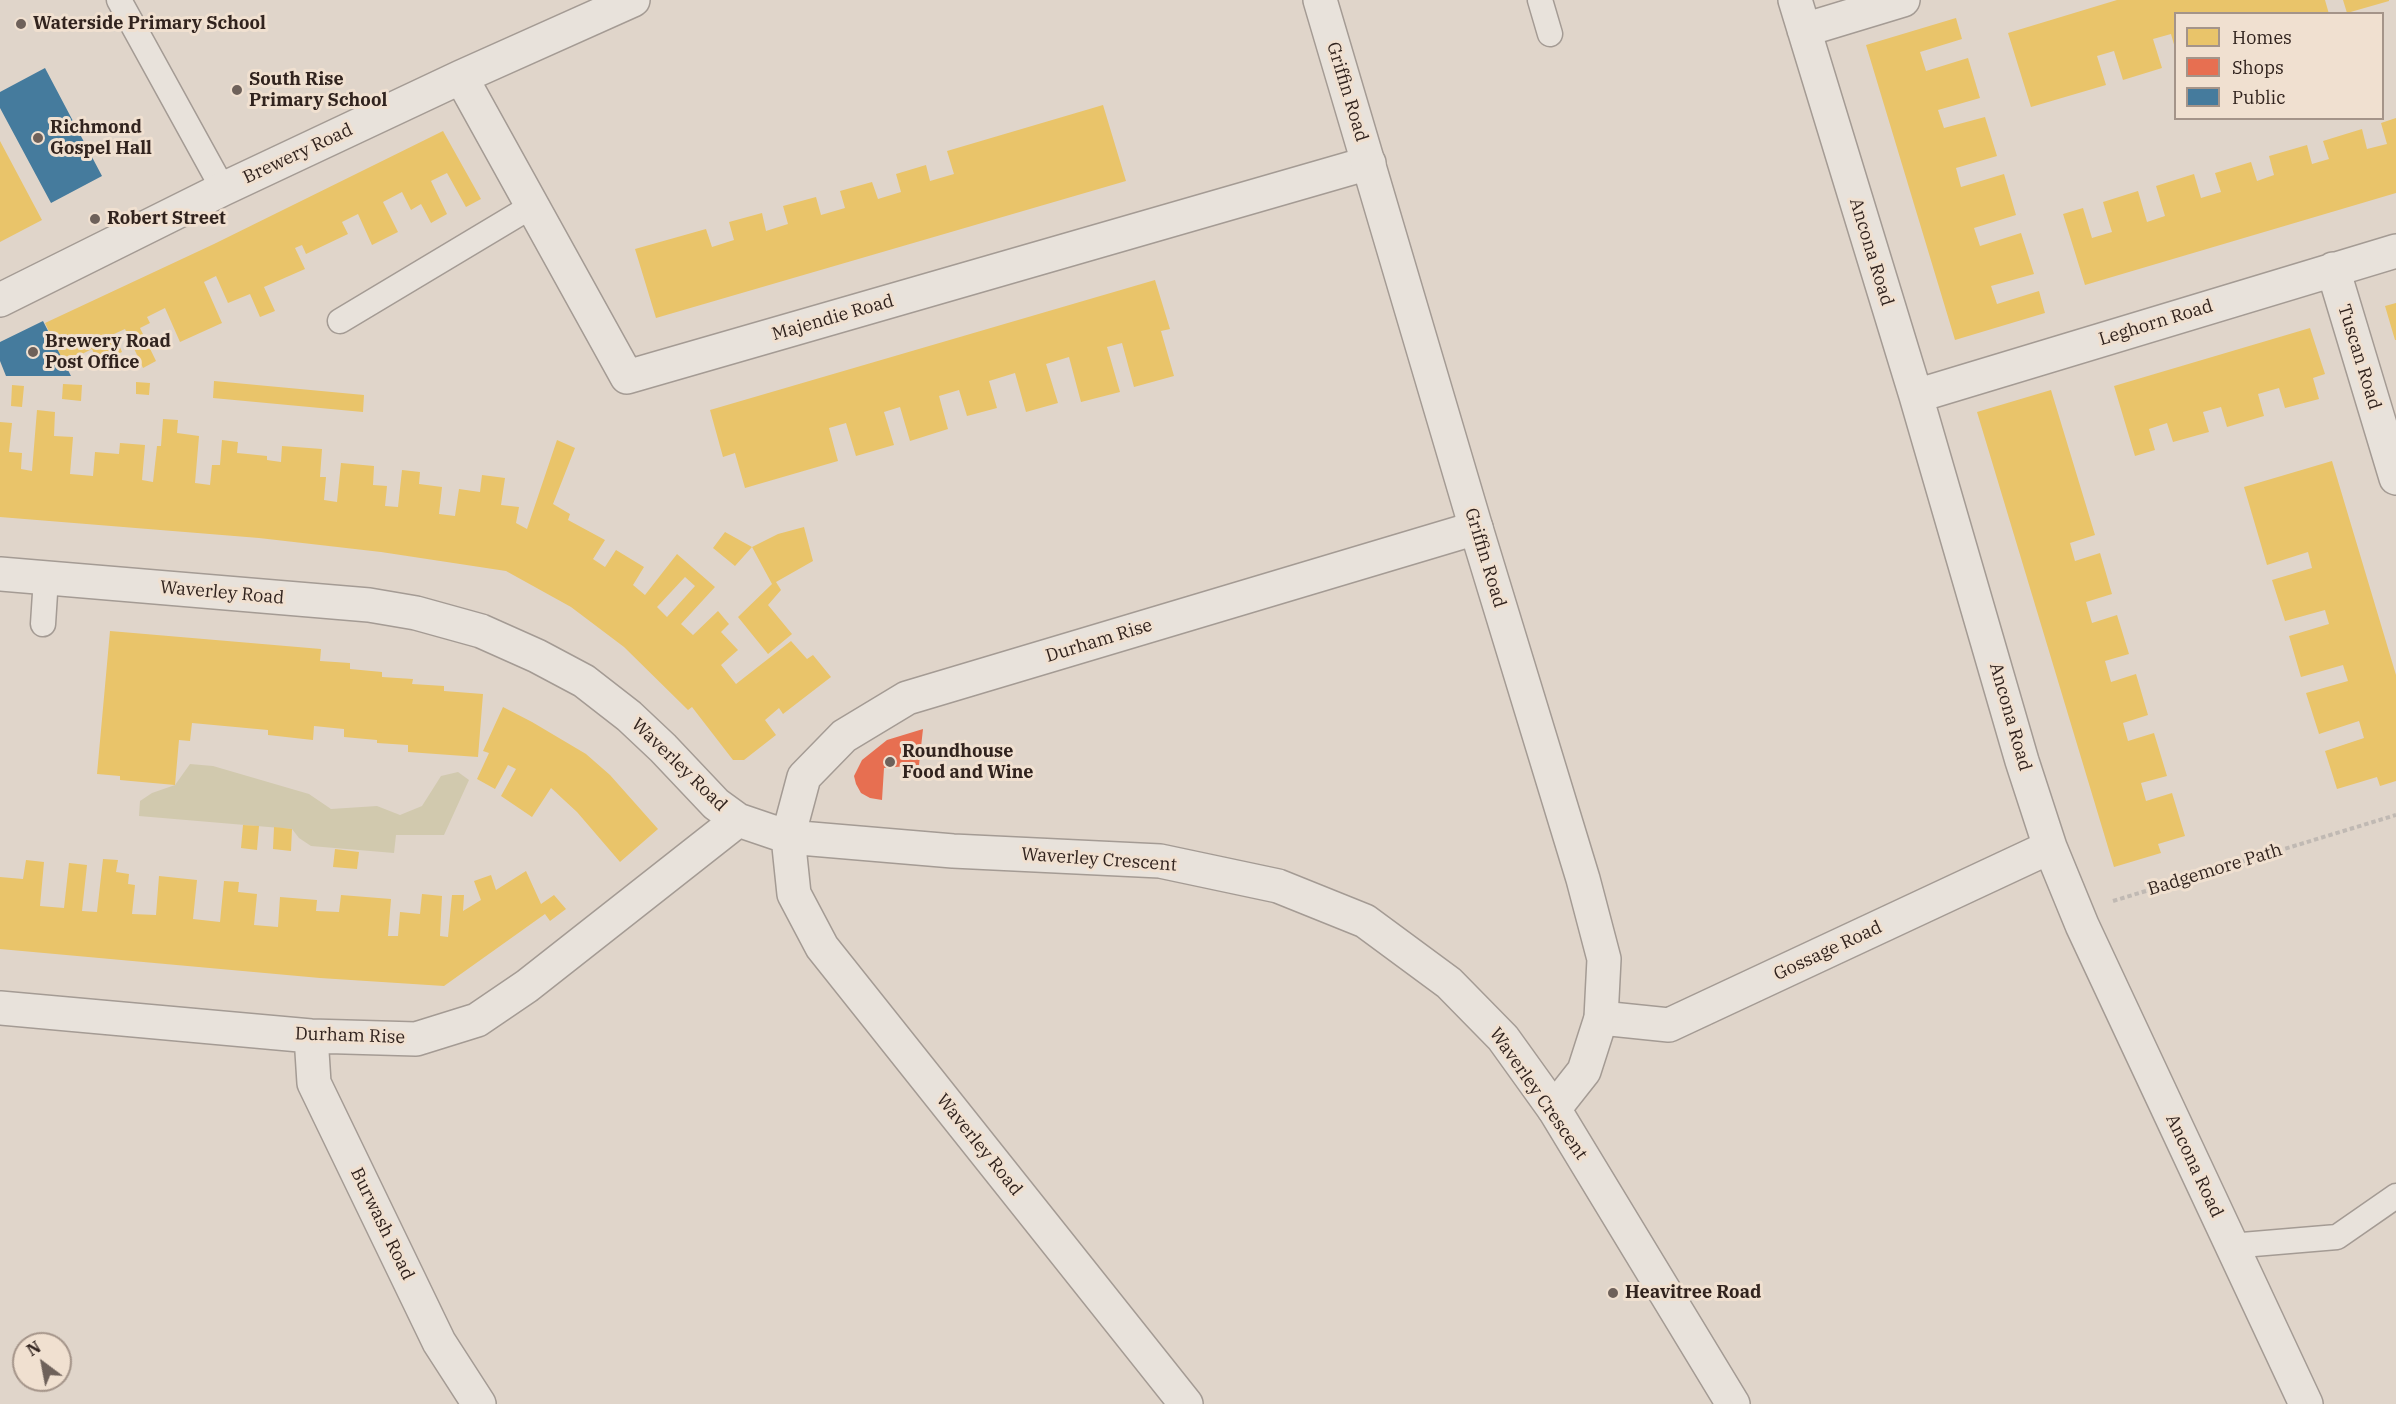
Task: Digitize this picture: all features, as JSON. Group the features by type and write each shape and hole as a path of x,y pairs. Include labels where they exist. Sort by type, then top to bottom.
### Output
{"street":[{"name":"Brewery Road","path":"0,300 223,189 461,77 633,0"},
{"name":"Griffin Road","path":"1320,0 1605,959 1601,1018 1584,1071 1554,1110"},
{"path":"1800,15 1903,0"},
{"name":"Ancona Road","path":"1800,15 1916,396 2022,761 2050,847 2082,925 2230,1246 2306,1404"},
{"name":"Majendie Road","path":"461,77 627,377 1369,163"},
{"name":"Leghorn Road","path":"1916,396 2396,251"},
{"name":"Tuscan Road","path":"2333,269 2396,478"},
{"name":"Durham Rise","path":"788,837 804,777 844,736 907,699 1476,528"},
{"name":"Waverley Road","path":"0,574 369,605 416,613 481,631 537,656 584,681 629,716 663,747 716,804 738,820 788,837 794,894 822,947 1180,1402"},
{"name":"Durham Rise","path":"0,1008 311,1036 416,1038 477,1020 527,986 738,820"},
{"name":"Waverley Crescent","path":"788,837 953,851 1161,861 1278,886 1365,921 1449,983 1503,1038 1554,1110 1733,1404"},
{"name":"Gossage Road","path":"1601,1018 1669,1025 2050,847"},
{"name":"Burwash Road","path":"311,1036 314,1083 439,1342 479,1404"}],"lane":[{"path":"119,0 223,189"},
{"path":"1540,0 1550,34"},
{"path":"339,321 532,206"},
{"path":"43,624 46,578"},
{"path":"2230,1246 2337,1238 2396,1196"}],"path":[{"name":"Badgemore Path","path":"2104,894 2113,902 2396,815"}],"shaded area":[{"path":"190,764 213,766 309,794 331,809 377,806 400,815 422,806 441,776 458,772 469,780 444,835 396,835 394,853 311,846 299,838 292,829 139,816 140,801 152,793 175,785"}],"building: Homes":[{"path":"2117,0 2325,0 2328,12 2174,12 2174,44 2171,34 2153,39 2162,68 2123,80 2114,51 2097,56 2106,85 2031,107 2008,33"},
{"path":"2343,0 2389,0 2350,12 2347,12"},
{"path":"1956,18 1962,39 1920,52 1926,71 1968,58 1980,98 1938,110 1944,128 1985,117 1997,156 1956,168 1961,187 2004,174 2016,215 1974,228 1980,246 2021,233 2034,274 1991,286 1997,304 2039,291 2045,313 1955,340 1866,45"},
{"path":"1103,105 1126,181 656,318 635,249 706,229 712,247 734,240 729,222 762,213 766,231 788,224 783,206 816,197 821,215 845,208 840,191 872,182 878,199 901,192 896,174 926,165 930,181 954,174 947,151"},
{"path":"2396,118 2396,193 2085,285 2063,214 2083,208 2092,238 2112,232 2103,202 2138,191 2147,222 2165,216 2156,186 2194,174 2201,198 2221,192 2215,173 2251,162 2257,181 2274,175 2269,156 2307,145 2312,164 2329,159 2323,141 2362,129 2367,149 2387,144 2381,123"},
{"path":"443,131 481,199 466,207 447,173 431,181 447,214 431,223 421,204 411,210 402,192 383,202 398,232 372,245 358,214 342,222 348,234 306,254 302,245 295,248 305,269 264,287 275,311 260,317 250,294 228,303 216,276 204,282 222,323 180,342 165,308 147,317 150,323 140,328 156,361 143,368 125,329 114,334 122,352 98,363 92,349 64,363 45,323 214,244"},
{"path":"0,141 42,220 0,242"},
{"path":"1155,280 1170,329 1161,331 1174,376 1134,387 1122,343 1107,347 1120,392 1081,402 1069,357 1046,364 1058,403 1026,412 1015,373 989,381 997,408 967,416 959,390 939,396 948,429 910,441 900,407 884,412 894,445 856,456 846,423 829,428 838,461 745,488 735,453 723,457 710,410"},
{"path":"2396,303 2396,340 2395,340 2385,306"},
{"path":"2310,328 2325,374 2313,378 2319,399 2285,408 2279,388 2258,394 2264,416 2227,427 2221,407 2203,412 2209,432 2173,442 2167,423 2149,429 2155,450 2135,456 2114,386"},
{"path":"214,381 364,395 363,412 213,398"},
{"path":"136,382 150,383 149,395 136,394"},
{"path":"63,384 82,385 81,401 62,399"},
{"path":"12,385 24,386 22,407 11,406"},
{"path":"2051,390 2095,535 2070,543 2075,561 2100,553 2112,594 2086,602 2092,623 2117,615 2129,654 2105,661 2111,682 2136,674 2148,715 2123,723 2128,741 2154,733 2167,776 2141,783 2146,801 2172,793 2185,836 2158,844 2161,853 2114,867 1977,412"},
{"path":"37,410 55,412 54,436 73,437 70,474 93,476 95,452 119,454 120,443 145,445 142,480 153,482 157,446 161,446 163,419 178,420 177,433 199,436 195,483 210,485 212,465 220,465 222,440 238,442 237,453 267,456 267,460 281,462 282,446 322,449 320,477 326,477 324,500 337,502 341,463 374,466 373,485 387,486 385,506 398,507 402,470 420,472 419,484 442,487 439,514 455,516 459,489 480,492 482,475 505,478 501,505 519,507 516,523 527,529 557,440 575,448 553,504 570,514 568,520 605,540 593,559 605,567 616,550 644,567 633,585 645,595 677,554 715,587 681,624 693,635 718,611 729,624 721,632 738,650 721,665 736,684 791,641 807,659 813,655 831,677 783,714 779,708 765,720 776,735 744,760 733,760 692,707 688,710 624,647 571,607 506,571 381,552 259,538 0,517 0,422 12,423 9,452 22,453 21,469 32,471","holes":["685,577 695,586 667,617 657,607"]},
{"path":"2332,461 2396,675 2396,781 2380,786 2377,777 2337,789 2325,751 2364,738 2359,721 2319,734 2306,693 2348,681 2343,665 2301,677 2289,636 2329,624 2325,610 2285,621 2272,580 2312,568 2308,552 2267,565 2244,487"},
{"path":"804,527 813,561 776,582 781,590 768,605 792,634 768,654 738,617 772,584 752,547 778,534"},
{"path":"725,532 752,547 735,566 713,548"},
{"path":"110,631 321,649 320,661 350,663 350,669 382,672 382,677 413,679 412,684 444,686 444,691 483,694 478,757 408,752 408,745 377,743 377,740 344,737 344,729 314,726 313,740 268,735 268,730 192,723 190,741 179,740 175,785 120,780 120,776 97,774"},
{"path":"503,707 586,754 610,775 658,829 620,862 577,812 551,788 532,817 501,796 516,769 508,765 495,789 477,779 489,753 483,751"},
{"path":"243,825 259,826 257,850 241,848"},
{"path":"274,827 292,829 291,851 273,849"},
{"path":"335,849 359,852 357,869 333,867"},
{"path":"103,859 118,860 116,872 129,874 128,884 135,885 132,914 156,915 159,876 197,880 193,919 220,922 224,881 239,882 238,892 257,894 254,925 278,927 280,897 317,900 316,911 339,912 341,895 391,899 388,936 398,936 400,912 420,914 422,894 442,896 440,936 448,937 452,895 464,895 463,911 481,900 474,881 491,875 496,890 526,871 541,904 554,895 566,909 550,921 545,914 444,986 320,978 0,949 0,877 23,879 26,860 44,862 40,906 64,908 69,863 87,865 82,911 97,912"}],"building: Shops":[{"name":"Roundhouse Food and Wine","path":"923,729 919,765 884,768 882,800 870,798 861,793 854,776 862,760 887,740"}],"building: Public":[{"path":"45,68 102,176 51,203 0,108 0,92"},
{"path":"43,321 71,376 6,376 0,361 0,342"}],"place":[{"name":"Waterside Primary School","path":"21,24"},
{"name":"South Rise Primary School","path":"237,90"},
{"name":"Richmond Gospel Hall","path":"38,138"},
{"name":"Robert Street","path":"95,219"},
{"name":"Brewery Road Post Office","path":"33,352"},
{"name":"Roundhouse Food and Wine","path":"890,762"},
{"name":"Heavitree Road","path":"1613,1293"}]}
